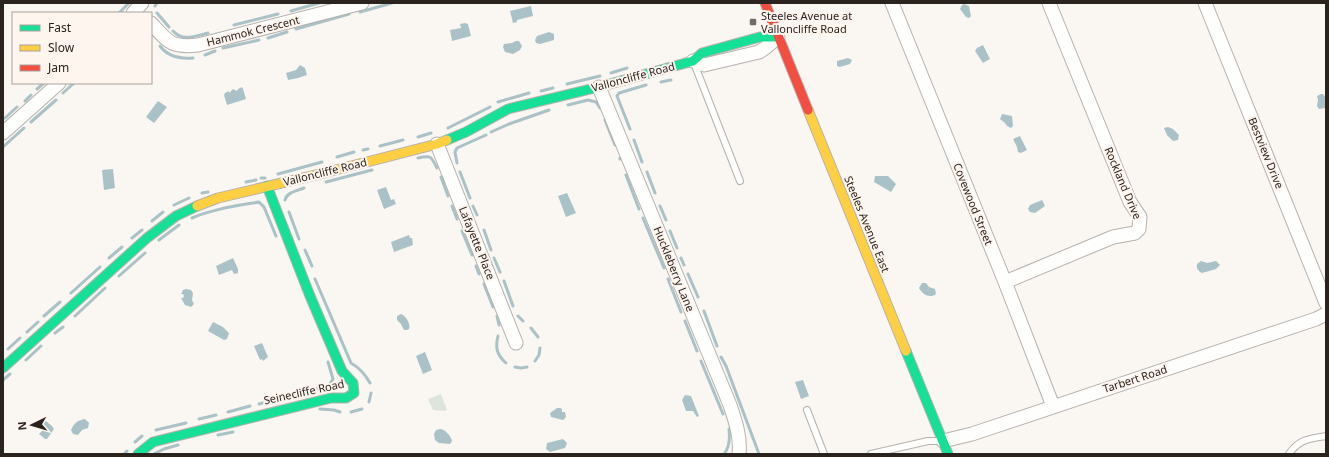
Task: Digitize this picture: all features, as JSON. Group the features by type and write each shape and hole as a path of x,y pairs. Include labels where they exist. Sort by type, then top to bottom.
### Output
{"street":[{"name":"Hammok Crescent","path":"152,24 166,40 175,45 186,47 362,3"},
{"name":"Steeles Avenue East","path":"765,3 948,454"},
{"name":"Covewood Street","path":"892,3 1005,282 1053,406"},
{"name":"Rockland Drive","path":"1005,282 1113,237 1135,233 1139,229 1140,223 1140,217 1130,202 1049,3"},
{"name":"Bestview Drive","path":"1205,3 1326,303"},
{"name":"Valloncliffe Road","path":"3,368 147,238 176,216 198,205 218,198 437,144 466,132 508,109 693,62 704,65 758,52 778,37"},
{"path":"3,133 58,84"},
{"name":"Huckleberry Lane","path":"599,87 730,405 738,433 740,448 739,454"},
{"name":"Lafayette Place","path":"437,144 516,343"},
{"name":"Seinecliffe Road","path":"138,454 153,442 185,432 331,398 346,398 354,393 353,382 342,371 310,296 267,186"},
{"name":"Tarbert Road","path":"943,441 969,435 1310,321 1326,314"}],"lane":[{"path":"693,62 740,181"},
{"path":"807,410 824,454"},
{"path":"1289,454 1293,448 1304,439 1326,436"},
{"path":"870,454 899,451 928,441 943,441"}],"shaded area":[{"path":"441,394 447,410 433,410 428,399"}],"water":[{"path":"964,4 969,6 971,16 969,18 966,17 960,9"},
{"path":"531,6 533,16 517,20 517,22 513,23 510,11"},
{"path":"460,24 468,24 471,36 452,41 450,30 461,28"},
{"path":"549,32 554,34 554,40 540,44 536,43 535,40 537,36"},
{"path":"519,41 522,46 520,50 513,54 505,52 503,47 504,44"},
{"path":"983,45 990,59 983,63 975,51"},
{"path":"848,58 852,60 850,64 840,67 837,66 837,61"},
{"path":"300,65 305,68 307,75 288,80 286,73 296,70"},
{"path":"242,87 246,99 227,105 224,95 225,93 229,91 229,93 233,89 237,91"},
{"path":"1323,94 1326,98 1325,108 1319,109 1317,106 1317,96"},
{"path":"158,101 167,107 154,123 146,117"},
{"path":"1002,114 1012,116 1013,126 1011,128 1000,119"},
{"path":"1168,127 1173,129 1179,135 1178,140 1173,141 1167,135 1164,128"},
{"path":"1020,136 1027,150 1021,153 1018,152 1013,139"},
{"path":"113,169 115,188 104,190 102,170"},
{"path":"875,176 888,176 896,184 891,192 874,182"},
{"path":"386,187 391,200 394,199 396,204 384,209 377,190"},
{"path":"567,193 576,213 566,217 558,196"},
{"path":"1042,200 1045,206 1035,213 1030,212 1028,209 1030,205"},
{"path":"409,235 410,238 412,238 413,245 394,252 391,242"},
{"path":"233,258 238,269 238,273 234,274 232,270 219,275 216,266"},
{"path":"1201,261 1207,263 1216,261 1220,265 1216,269 1202,273 1197,267 1197,264"},
{"path":"922,283 926,283 929,287 935,289 936,294 929,296 924,294 919,288"},
{"path":"183,290 191,290 193,293 192,300 194,304 191,307 185,305 181,298 184,296 181,294"},
{"path":"401,314 408,320 409,329 407,330 404,330 397,320 397,316"},
{"path":"213,322 223,327 229,333 227,339 224,340 208,331"},
{"path":"262,343 268,357 263,361 262,359 260,360 254,346"},
{"path":"425,352 432,370 423,374 416,356"},
{"path":"803,380 809,396 801,399 795,382"},
{"path":"685,395 691,396 699,416 697,417 693,411 686,411 682,400"},
{"path":"557,408 562,409 562,412 565,412 566,417 563,420 551,417 550,413"},
{"path":"85,419 89,423 88,428 82,430 78,435 73,434 71,430 73,425 78,421"},
{"path":"46,421 54,429 47,439 45,439 39,434 43,430 42,423"},
{"path":"440,429 446,431 449,435 452,441 450,444 439,443 435,440 434,434 436,430"},
{"path":"563,439 567,443 565,448 550,452 546,449 547,443"}],"waterway":[{"path":"120,12 129,3"},
{"path":"291,11 319,3"},
{"path":"360,12 392,3"},
{"path":"157,13 169,27"},
{"path":"234,25 278,14"},
{"path":"296,29 349,14"},
{"path":"173,31 185,37 194,37 208,33"},
{"path":"268,38 287,32"},
{"path":"223,48 259,40"},
{"path":"160,46 171,55 183,58 193,58"},
{"path":"205,55 215,51"},
{"path":"611,73 627,68"},
{"path":"567,84 600,76"},
{"path":"661,82 671,80"},
{"path":"37,89 43,84"},
{"path":"63,93 73,84"},
{"path":"630,129 617,96 619,93 646,85"},
{"path":"541,91 553,88"},
{"path":"498,102 529,93"},
{"path":"25,101 31,95"},
{"path":"31,122 56,100"},
{"path":"568,105 588,100 596,102 600,108"},
{"path":"5,118 17,107"},
{"path":"448,128 490,107"},
{"path":"491,132 549,110"},
{"path":"605,120 615,145"},
{"path":"3,147 24,128"},
{"path":"418,137 431,133"},
{"path":"457,163 455,152 457,148 486,135"},
{"path":"380,146 403,140"},
{"path":"634,140 642,162"},
{"path":"363,150 368,149"},
{"path":"337,157 354,152"},
{"path":"418,158 430,157 437,168"},
{"path":"278,174 322,162"},
{"path":"326,182 372,170"},
{"path":"460,172 470,198"},
{"path":"647,172 655,193"},
{"path":"626,175 639,209"},
{"path":"441,177 448,196"},
{"path":"246,182 256,180"},
{"path":"285,200 290,193 304,188"},
{"path":"202,193 208,192"},
{"path":"174,205 189,198"},
{"path":"192,218 216,210 259,202 264,207 276,236"},
{"path":"452,206 457,219"},
{"path":"473,206 477,215"},
{"path":"660,206 666,220"},
{"path":"152,221 163,212"},
{"path":"289,212 299,239"},
{"path":"643,218 664,268"},
{"path":"159,240 179,225"},
{"path":"132,238 142,230"},
{"path":"484,230 491,250"},
{"path":"462,231 472,255"},
{"path":"670,231 677,248"},
{"path":"109,258 122,247"},
{"path":"305,250 312,266"},
{"path":"119,276 145,253"},
{"path":"494,258 500,272"},
{"path":"681,258 684,265"},
{"path":"476,266 479,274"},
{"path":"71,293 100,267"},
{"path":"688,274 698,297"},
{"path":"315,279 351,363 362,372 370,383"},
{"path":"668,279 681,312"},
{"path":"504,281 513,306"},
{"path":"484,284 493,307"},
{"path":"75,316 105,288"},
{"path":"44,316 60,302"},
{"path":"704,311 717,346"},
{"path":"497,316 499,325"},
{"path":"518,316 523,321"},
{"path":"685,321 697,351"},
{"path":"27,332 38,322"},
{"path":"55,333 63,327"},
{"path":"531,328 538,337"},
{"path":"498,336 498,351 506,363"},
{"path":"8,349 20,338"},
{"path":"26,360 41,346"},
{"path":"535,361 539,355 540,348"},
{"path":"721,357 726,366 759,454"},
{"path":"701,361 723,414"},
{"path":"302,393 330,384 333,379 328,362"},
{"path":"515,367 527,367"},
{"path":"3,380 10,374"},
{"path":"369,402 371,393"},
{"path":"259,404 290,396"},
{"path":"228,412 250,406"},
{"path":"320,409 340,412"},
{"path":"351,412 362,409"},
{"path":"199,419 216,415"},
{"path":"156,430 186,423"},
{"path":"724,454 729,442 729,429"},
{"path":"218,435 233,432"},
{"path":"135,442 142,436"},
{"path":"154,454 178,445"},
{"path":"124,454 127,451"}],"traffic: fast":[{"path":"447,140 466,132 508,109 599,87 693,61 702,53 760,37 778,37"},
{"path":"138,454 153,442 331,398 346,398 354,393 353,383 342,371 310,296 267,186"},
{"path":"3,368 147,238 176,216 197,206"},
{"path":"906,351 948,454"}],"traffic: slow":[{"path":"808,110 906,351"},
{"path":"197,206 218,198 324,173 437,144 447,140"}],"traffic: jam":[{"path":"765,3 808,110"}],"place":[{"name":"Steeles Avenue at Valloncliffe Road","path":"753,22"}]}
